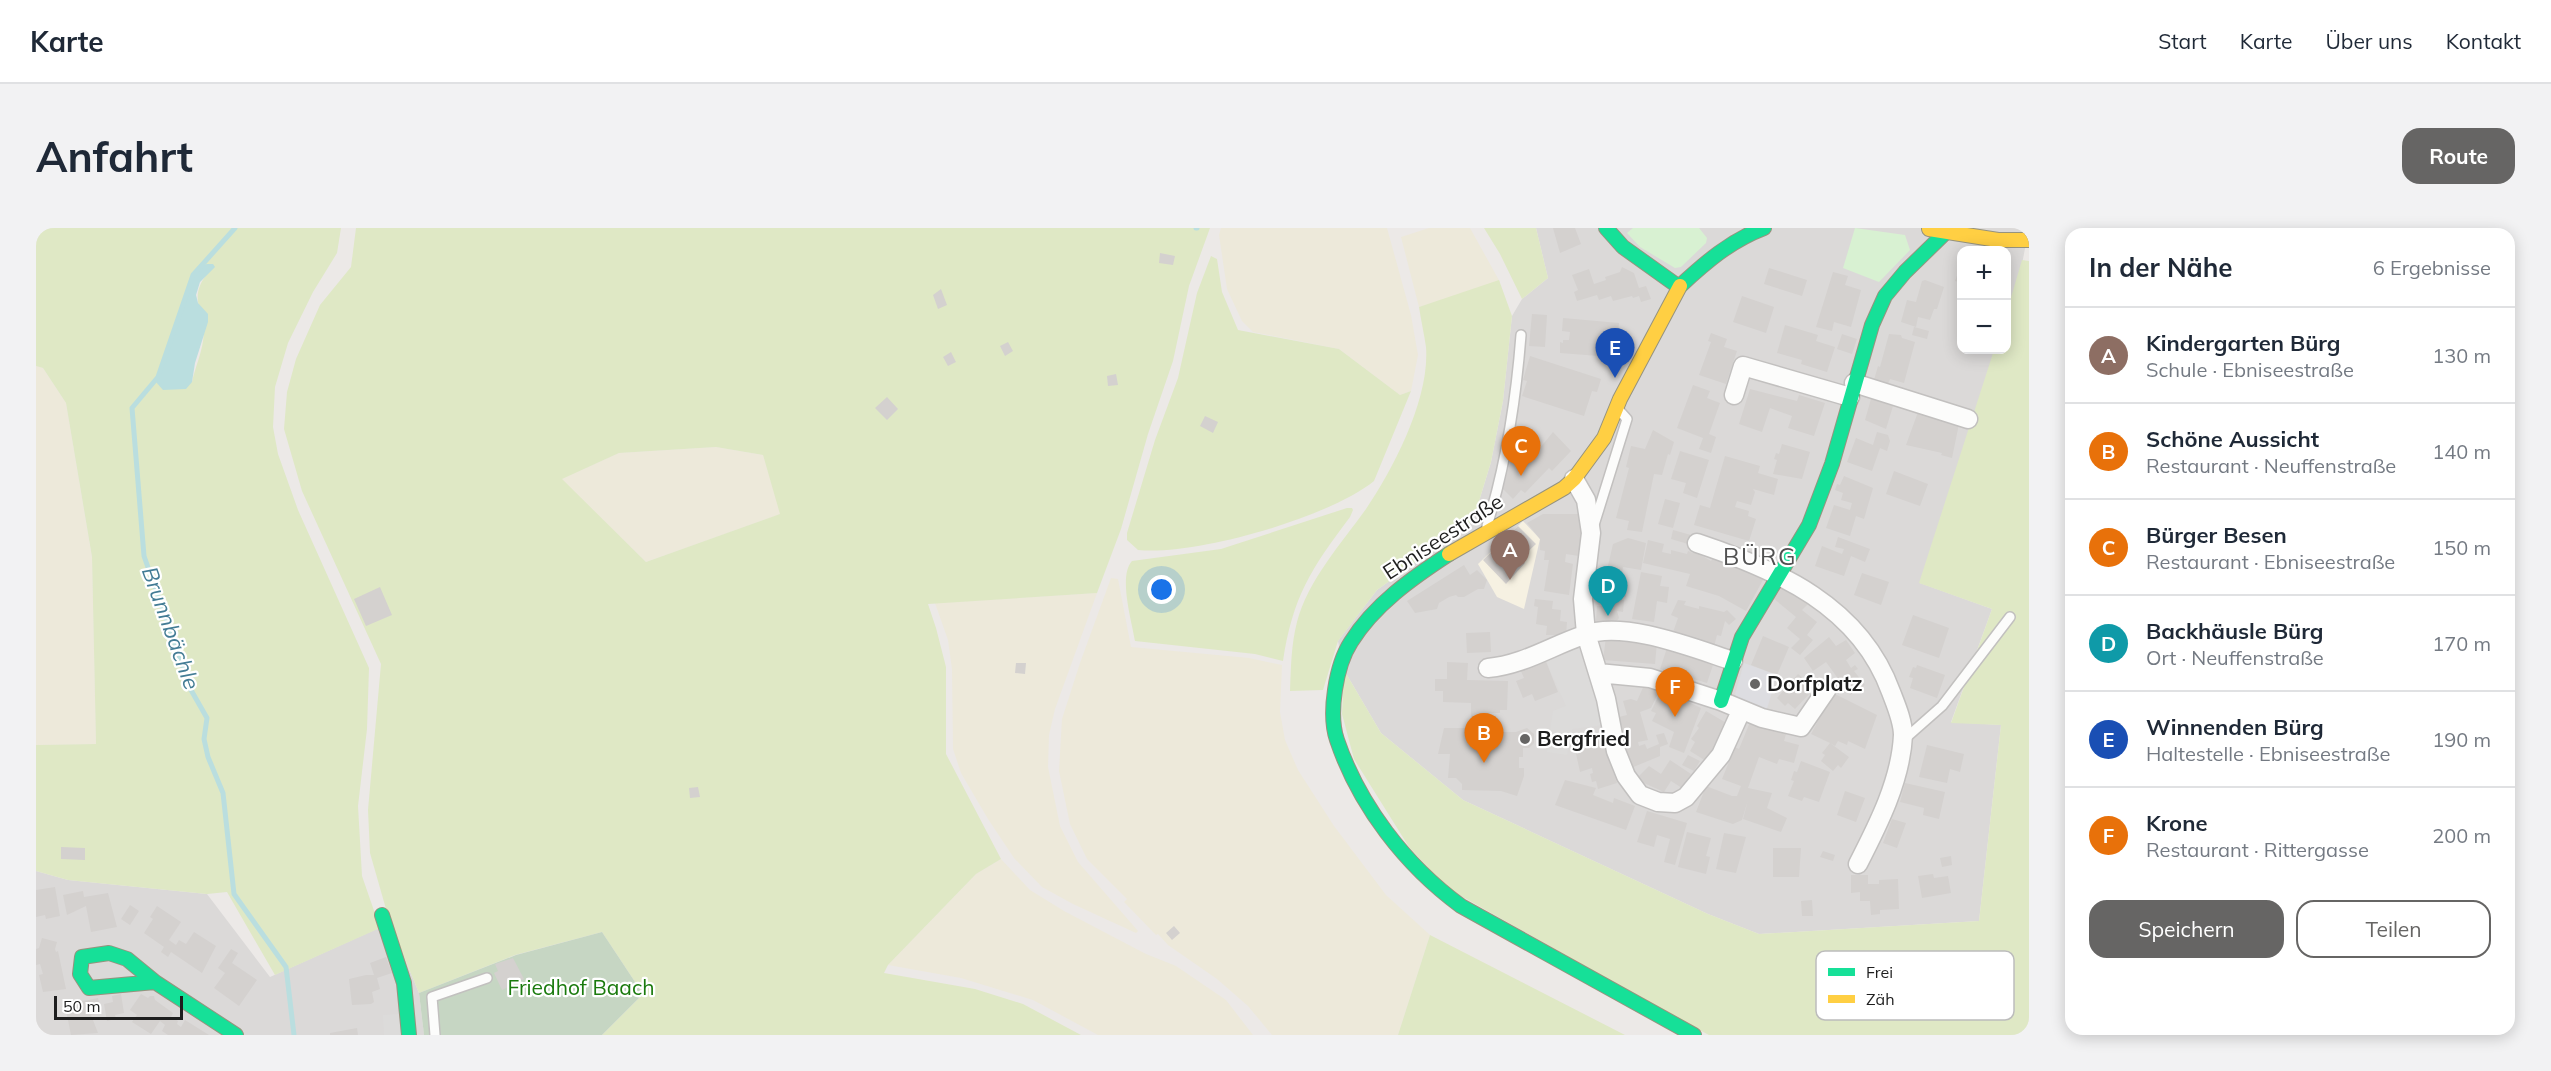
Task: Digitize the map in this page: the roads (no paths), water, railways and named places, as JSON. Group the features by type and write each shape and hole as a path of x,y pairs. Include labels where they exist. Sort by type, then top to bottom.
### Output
{"street":[{"path":"1606,228 1623,247 1679,287"},
{"name":"Ebniseestraße","path":"1694,1035 1461,906 1437,890 1415,869 1350,777 1336,741 1331,709 1334,681 1340,658 1360,627 1383,602 1404,584 1574,480 1604,438 1617,407 1679,287 1738,233 1764,228"},
{"path":"1926,228 1998,240 2029,240"},
{"path":"1721,701 1742,637 1809,525 1832,464 1872,325 1885,296 1905,272 1946,232"},
{"path":"1734,395 1743,366 1968,419"},
{"path":"1574,480 1586,500 1591,533 1583,599 1586,634 1598,673 1616,751 1626,776 1640,795 1658,802 1675,803 1686,797 1721,755 1741,711"},
{"path":"1697,543 1746,560 1821,600 1871,648 1898,708 1903,734 1897,767 1886,804 1858,864"},
{"path":"1488,668 1518,663 1586,634 1617,632 1652,636 1733,660"},
{"path":"1598,673 1650,678 1721,701 1741,711 1801,727 1827,689"},
{"path":"382,915 404,983 409,1035"},
{"path":"155,982 121,987 89,988 81,981 78,971 82,957 109,952 128,959 155,982 236,1035"}],"lane":[{"path":"1484,534 1497,492 1508,442 1521,335"},
{"path":"1591,533 1626,419 1617,407"},
{"path":"1903,734 1908,736 1942,706 2010,617"},
{"path":"435,1035 432,997 487,978"}],"water":[{"path":"213,264 215,267 200,282 196,295 198,303 208,314 208,322 195,363 192,382 186,389 163,390 156,382 193,275 200,267"}],"waterway":[{"name":"Brunnbächle","path":"235,228 193,275 158,377 132,408 144,556 191,690 207,718 204,739 208,757 223,793 234,894 286,967 294,1035"}],"place":[{"name":"Winnenden Bürg","path":"1615,378"},
{"name":"Bürger Besen","path":"1521,476"},
{"name":"Kindergarten Bürg","path":"1510,580"},
{"name":"Backhäusle Bürg","path":"1608,616"},
{"name":"Dorfplatz","path":"1755,684"},
{"name":"Krone","path":"1675,717"},
{"name":"Bergfried","path":"1525,739"},
{"name":"Schöne Aussicht","path":"1484,763"}],"district":[{"name":"BÜRG","path":"1760,557"}],"park label":[{"name":"Friedhof Baach","path":"581,988"}]}
